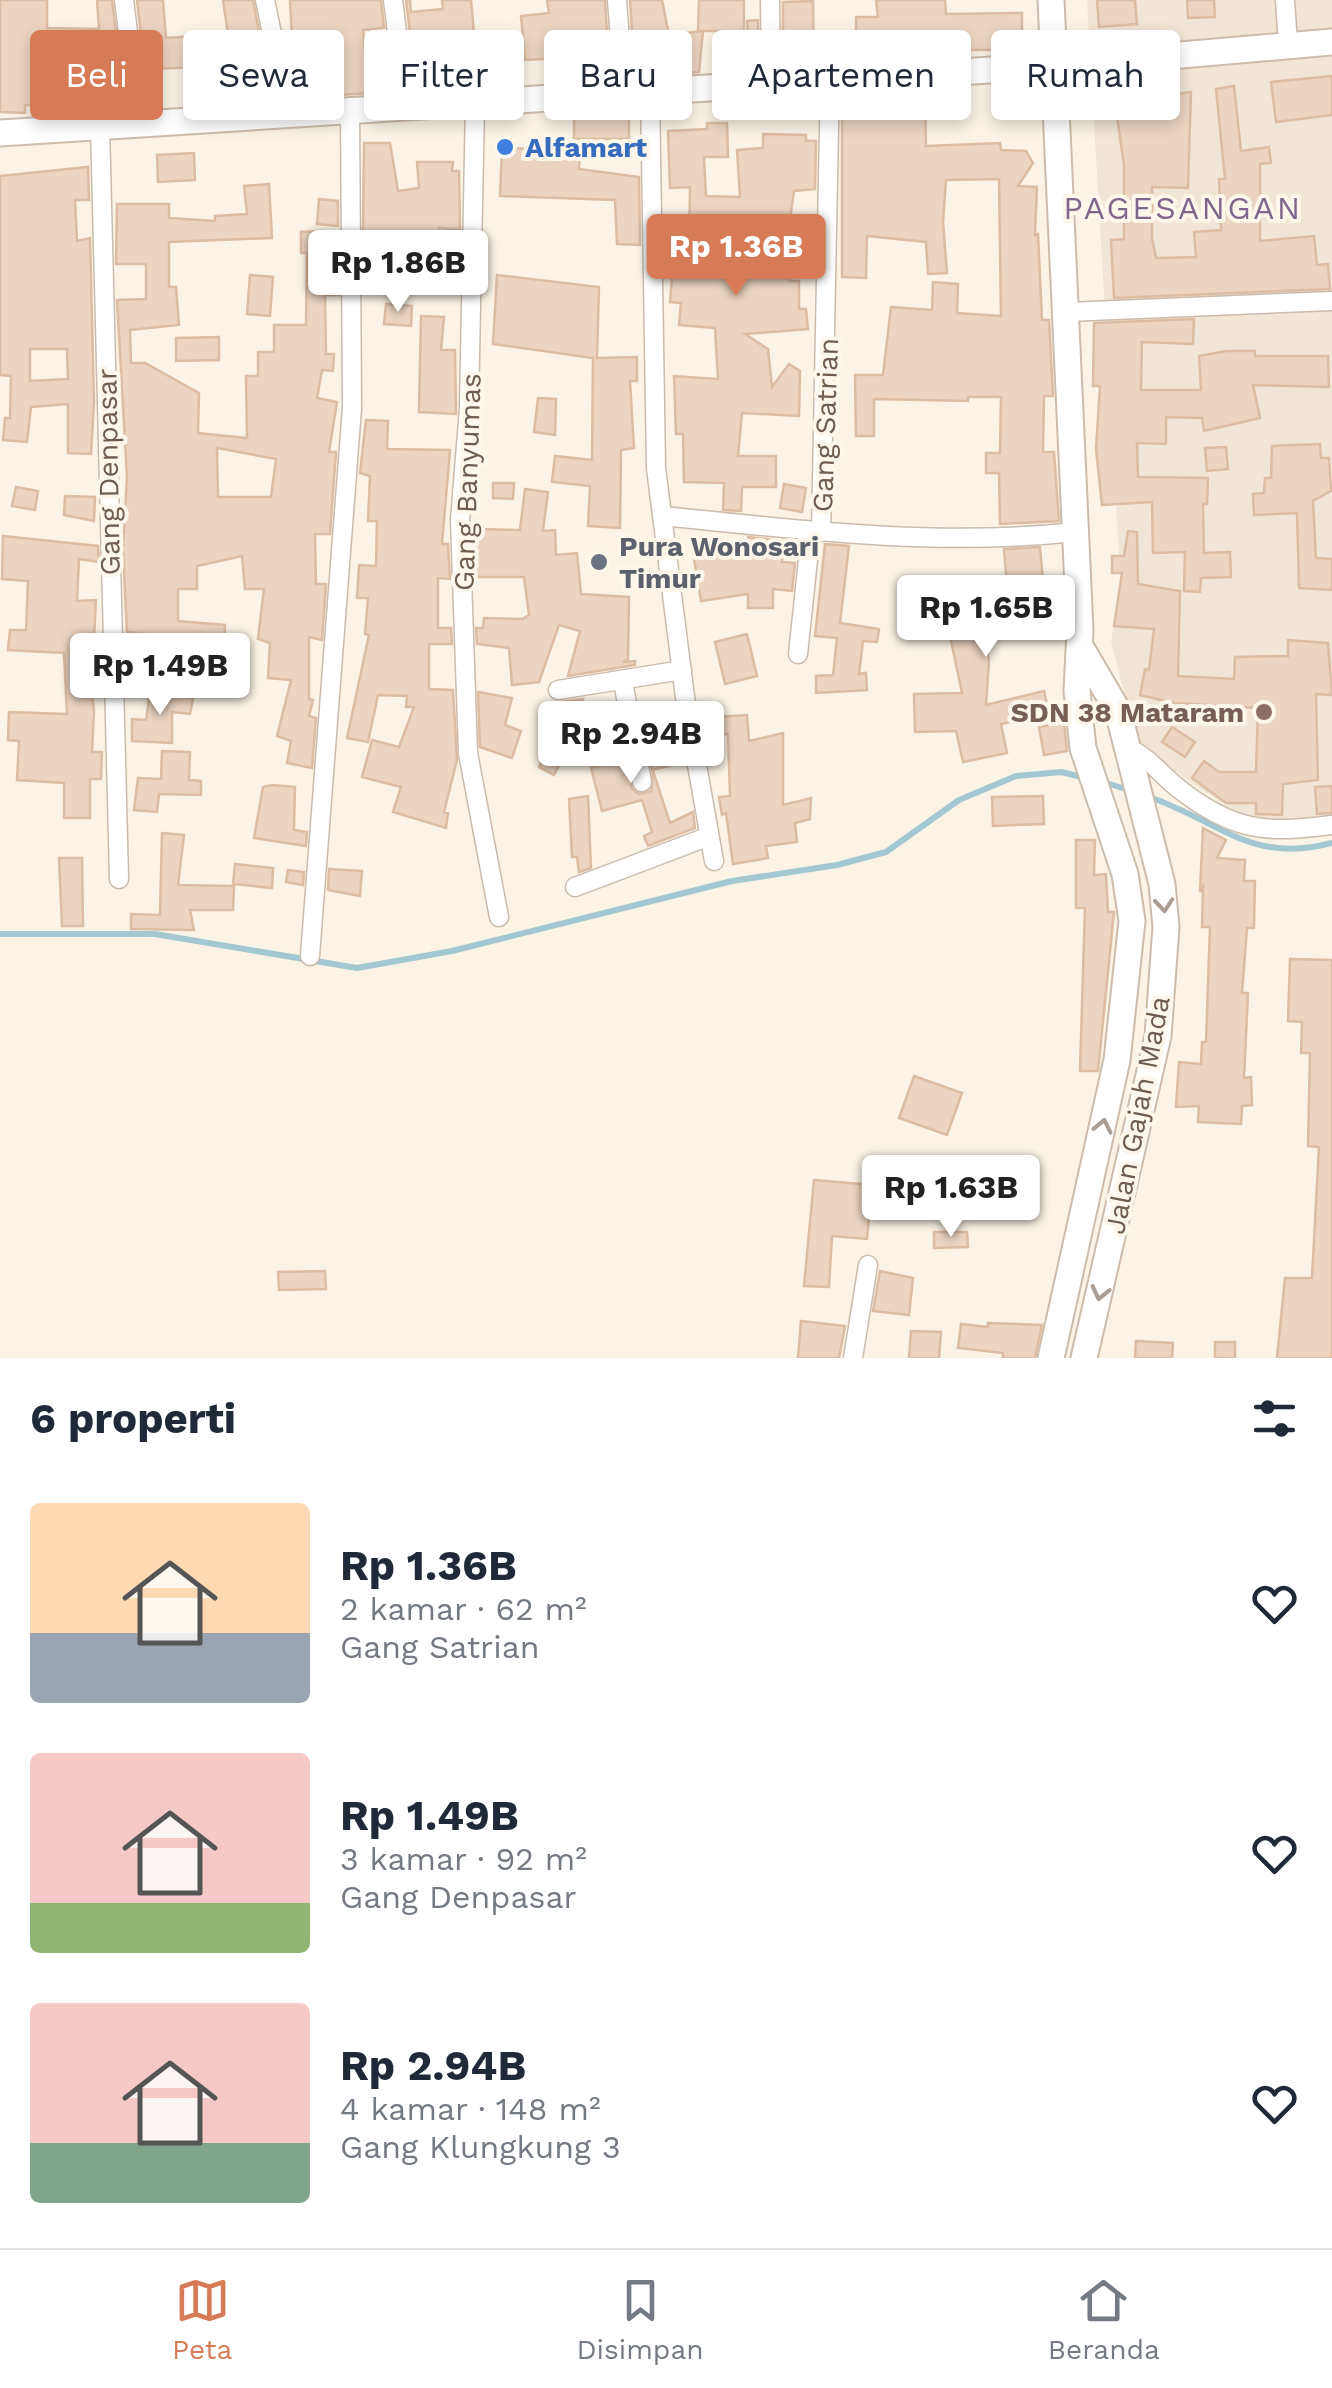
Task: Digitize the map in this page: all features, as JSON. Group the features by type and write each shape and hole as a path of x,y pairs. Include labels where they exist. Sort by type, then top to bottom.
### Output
{"main road":[{"name":"Jalan Gajah Mada","path":"1051,0 1052,30"},
{"path":"1180,54 1332,42"},
{"path":"344,107 364,106"},
{"path":"0,133 183,118"},
{"name":"Jalan Gajah Mada","path":"1052,1358 1117,1060 1130,963 1130,900 1083,748 1077,691 1080,646 1056,120"},
{"name":"Jalan Gajah Mada","path":"1080,646 1105,682 1129,749 1162,884 1166,927 1165,971 1151,1072 1084,1358"},
{"path":"1117,1060 1151,1072"}],"street":[{"path":"124,0 139,121"},
{"path":"265,0 271,30"},
{"path":"394,0 397,30"},
{"path":"617,0 624,30"},
{"path":"770,0 770,30"},
{"path":"1285,0 1288,44"},
{"path":"310,956 352,408 350,107"},
{"name":"Gang Banyumas","path":"475,120 469,408 460,520 468,753 499,918"},
{"path":"638,120 656,468 682,670 714,861"},
{"name":"Gang Satrian","path":"798,654 816,531 829,120"},
{"name":"Gang Denpasar","path":"100,125 118,880"},
{"path":"1066,312 1332,301"},
{"path":"663,516 816,531 1001,538 1075,532"},
{"path":"558,690 682,670"},
{"path":"623,682 642,782"},
{"path":"1129,749 1180,790 1240,826 1265,832 1332,825"},
{"path":"575,887 707,837"},
{"path":"853,1358 868,1264"}],"shaded area":[{"path":"1087,0 1332,0 1332,818 1257,826 1139,748 1111,642 1121,589 1094,120 1180,120 1180,30 1089,30"}],"building":[{"path":"0,0 47,0 47,28 99,29 97,0 112,0 116,30 30,30 30,105 25,105 25,113 0,112"},
{"path":"137,0 163,0 166,38 183,37 183,68 163,68 163,30 140,30"},
{"path":"223,0 253,0 259,30 227,30"},
{"path":"290,0 381,0 384,28 363,30 364,93 344,95 344,30 292,30"},
{"path":"406,0 410,0 411,12 443,9 442,0 471,0 474,30 410,30"},
{"path":"547,0 605,0 607,30 544,30 544,59 525,60 521,16 549,13"},
{"path":"630,0 662,0 668,30 632,30"},
{"path":"699,0 744,0 744,30 698,31"},
{"path":"876,0 945,0 946,14 1022,13 1022,30 991,30 991,50 971,50 971,30 856,30 856,17 878,17"},
{"path":"1097,0 1135,0 1137,24 1099,27"},
{"path":"1187,0 1214,0 1215,17 1188,18"},
{"path":"813,1 813,30 783,30 783,2"},
{"path":"758,20 758,30 748,30 747,21"},
{"path":"703,31 699,72 692,72 692,32"},
{"path":"1332,76 1332,115 1276,122 1271,82"},
{"path":"1234,86 1241,151 1269,147 1271,163 1260,164 1260,241 1314,236 1317,265 1328,264 1330,289 1114,298 1111,240 1124,239 1124,165 1117,120 1180,120 1180,94 1191,92 1188,188 1152,187 1152,238 1156,258 1196,257 1194,232 1221,230 1219,179 1225,179 1216,89"},
{"path":"574,120 629,120 629,139 574,139"},
{"path":"842,120 925,120 926,146 1000,143 1001,150 1026,151 1033,163 1018,186 1037,187 1035,235 1038,234 1042,320 1049,320 1053,396 1044,396 1043,452 1054,452 1059,521 1000,524 999,473 986,473 986,453 1000,453 1001,397 968,397 968,401 874,399 874,436 856,436 855,375 883,375 891,307 932,310 933,282 958,284 957,313 1001,316 999,179 946,180 943,222 947,273 928,274 926,242 867,236 866,278 842,277"},
{"path":"707,123 727,123 728,157 704,157 706,196 740,197 737,150 763,148 763,134 806,135 806,141 816,141 815,189 794,191 787,240 790,281 799,281 799,309 806,309 808,329 745,334 768,349 772,387 789,364 800,371 799,416 742,413 738,456 776,456 776,487 742,487 741,511 723,510 724,483 684,482 683,434 676,434 674,376 718,379 715,328 679,325 681,303 670,302 672,277 665,246 689,245 690,187 670,188 668,131 707,129"},
{"path":"364,143 390,143 398,191 419,188 417,162 453,162 452,171 459,171 460,230 439,228 443,266 450,266 448,286 399,283 401,250 388,250 385,236 363,236"},
{"path":"502,148 580,150 579,169 639,177 640,245 617,244 615,200 500,196"},
{"path":"194,153 195,180 158,182 157,155"},
{"path":"88,167 89,200 75,200 77,241 90,238 94,402 91,454 68,453 68,404 31,407 27,442 3,440 5,418 10,418 11,376 0,375 0,176","holes":["30,349 67,349 68,379 30,381"]},
{"path":"269,184 272,238 169,242 169,287 176,287 179,325 130,330 131,363 145,363 199,393 198,433 247,438 246,376 258,376 258,352 274,352 274,325 306,325 307,253 301,253 301,232 323,231 324,261 339,262 339,295 325,295 326,354 334,354 333,371 322,370 317,398 337,402 329,452 336,452 330,534 315,534 316,584 326,584 322,640 309,637 309,699 313,700 309,716 316,718 312,768 287,763 291,741 277,736 291,680 268,678 270,643 258,639 264,589 245,589 242,556 197,566 197,589 178,589 178,621 225,625 224,642 127,632 123,550 127,477 117,300 146,299 146,264 116,264 117,204 169,204 169,218 215,221 215,216 247,214 244,186","holes":["217,448 276,459 271,497 218,497"]},
{"path":"319,199 338,201 338,226 317,224"},
{"path":"250,275 273,277 270,316 247,314"},
{"path":"497,275 599,287 597,358 637,357 637,381 630,381 634,448 621,450 620,528 588,526 590,486 552,482 555,456 592,460 593,358 493,344"},
{"path":"386,304 412,306 411,326 384,324"},
{"path":"421,316 444,317 441,350 455,350 456,414 419,412"},
{"path":"1194,319 1193,344 1142,342 1141,390 1201,390 1199,356 1226,351 1255,351 1255,356 1328,356 1329,387 1253,385 1260,418 1204,431 1202,418 1166,417 1166,444 1137,443 1138,477 1208,478 1207,504 1203,504 1204,553 1230,552 1231,577 1201,578 1200,592 1184,591 1185,552 1153,553 1152,502 1102,505 1096,449 1100,386 1093,386 1094,323"},
{"path":"219,337 219,360 176,361 176,338"},
{"path":"538,398 556,399 555,435 534,432"},
{"path":"366,420 388,421 387,449 450,450 442,544 448,544 450,579 438,578 438,628 451,628 452,644 429,644 429,689 453,690 457,760 444,812 448,813 446,828 393,812 401,787 362,777 372,740 399,747 414,707 406,707 407,696 378,695 368,742 347,738 369,635 365,634 368,598 357,598 359,565 376,566 377,521 368,521 370,476 360,473"},
{"path":"1320,444 1321,458 1329,458 1331,491 1313,501 1316,558 1332,559 1332,590 1299,588 1297,513 1254,515 1253,494 1264,493 1265,478 1271,478 1272,446"},
{"path":"1226,447 1228,469 1207,471 1205,448"},
{"path":"493,483 514,483 513,499 493,498"},
{"path":"784,484 806,488 802,512 780,508"},
{"path":"16,487 38,491 35,510 12,506"},
{"path":"525,489 548,492 543,531 555,530 556,555 577,553 581,594 629,597 628,659 623,662 635,661 635,665 568,676 580,631 559,625 539,682 512,685 509,648 477,644 476,628 483,628 484,618 522,619 529,615 524,577 474,577 477,529 520,530"},
{"path":"65,496 95,497 94,521 64,515"},
{"path":"1128,531 1137,532 1138,584 1180,591 1178,676 1234,679 1235,657 1288,656 1288,640 1328,643 1332,695 1316,694 1318,780 1283,784 1282,815 1256,814 1256,803 1226,803 1192,778 1204,761 1219,772 1256,772 1258,708 1174,703 1140,695 1145,669 1149,670 1154,629 1114,626 1122,573 1112,573 1112,556 1124,556"},
{"path":"3,536 98,546 99,562 79,559 77,601 96,600 93,655 88,654 94,711 92,752 102,752 101,779 90,779 90,818 64,818 64,783 17,780 19,741 8,740 9,712 67,714 64,653 8,650 10,630 26,630 28,581 2,579"},
{"path":"748,537 785,541 782,562 795,563 792,591 773,589 773,608 748,608 748,594 701,601 694,559 747,551"},
{"path":"825,544 849,546 840,623 879,629 877,642 863,641 859,674 866,673 867,690 816,693 816,676 833,675 837,638 815,636"},
{"path":"1040,547 1047,627 1015,631 1013,614 980,618 989,660 986,705 1044,691 1049,713 1001,724 1007,753 963,762 956,731 915,732 914,694 962,693 946,617 942,617 943,596 975,598 974,589 1007,586 1004,549"},
{"path":"912,587 937,587 937,603 912,604"},
{"path":"747,634 757,676 725,684 715,642"},
{"path":"130,666 153,666 152,688 130,688"},
{"path":"196,667 220,672 214,697 191,692"},
{"path":"150,692 193,698 190,714 172,712 172,743 132,741 132,719 146,720"},
{"path":"478,692 512,698 505,725 521,731 512,758 480,747"},
{"path":"583,699 576,723 581,722 554,775 539,767 563,721 556,720 561,702"},
{"path":"675,711 684,762 652,770 646,737 662,733 658,714"},
{"path":"747,715 749,741 783,733 783,805 811,798 810,819 795,823 797,842 766,846 768,858 733,864 726,813 722,815 719,797 730,796 728,734 716,735 715,717"},
{"path":"617,718 632,789 639,794 651,791 653,771 670,823 693,812 695,828 648,846 644,836 652,832 642,800 602,811 591,768 602,765 596,720"},
{"path":"1064,722 1067,751 1044,755 1039,727"},
{"path":"1172,727 1195,742 1185,757 1162,742"},
{"path":"162,751 190,752 189,780 201,781 201,795 159,794 157,812 134,810 138,778 161,779"},
{"path":"1332,786 1332,813 1317,814 1315,787"},
{"path":"263,787 295,787 294,830 307,832 306,846 254,838"},
{"path":"588,796 591,868 579,872 577,857 572,857 569,799"},
{"path":"1043,796 1044,824 993,826 992,797"},
{"path":"1203,828 1226,840 1217,858 1245,860 1244,881 1255,881 1254,928 1247,928 1242,993 1248,993 1244,1078 1251,1077 1252,1105 1242,1106 1241,1124 1198,1122 1199,1106 1176,1107 1179,1062 1201,1064 1202,1042 1206,1042 1210,927 1202,927"},
{"path":"162,833 184,835 178,885 234,886 233,910 190,910 194,930 131,929 131,914 160,915"},
{"path":"1076,840 1095,840 1094,875 1106,874 1108,912 1114,912 1098,1071 1080,1071 1085,908 1076,908"},
{"path":"59,858 82,858 83,926 62,926"},
{"path":"235,864 273,868 272,888 233,884"},
{"path":"329,869 362,871 360,896 328,890"},
{"path":"288,870 304,872 303,885 286,882"},
{"path":"1290,959 1332,960 1332,1358 1277,1358 1285,1278 1312,1278 1319,1147 1308,1146 1310,1053 1301,1053 1302,1022 1288,1021"},
{"path":"914,1076 962,1093 947,1135 899,1118"},
{"path":"814,1180 872,1185 867,1239 832,1236 829,1287 804,1286"},
{"path":"934,1232 967,1232 968,1247 934,1248"},
{"path":"325,1271 326,1289 279,1290 278,1272"},
{"path":"880,1271 913,1278 909,1315 873,1311"},
{"path":"801,1321 845,1326 839,1358 798,1358"},
{"path":"988,1323 1042,1325 1035,1358 1003,1358 1003,1353 958,1348 961,1324 988,1327"},
{"path":"911,1331 941,1332 939,1358 909,1358"},
{"path":"1136,1341 1173,1343 1172,1358 1135,1358"},
{"path":"1215,1342 1235,1342 1235,1358 1215,1358"}],"waterway":[{"path":"0,934 155,934 357,968 452,951 732,881 837,865 886,852 959,800 1016,776 1061,772 1086,778"},
{"path":"1103,782 1129,790"},
{"path":"1146,796 1256,844 1303,848 1332,843"}],"place":[{"name":"Alfamart","path":"505,147"},
{"name":"Pura Wonosari Timur","path":"599,562"},
{"name":"SDN 38 Mataram","path":"1264,712"}],"district":[{"name":"PAGESANGAN","path":"1183,208"}]}
